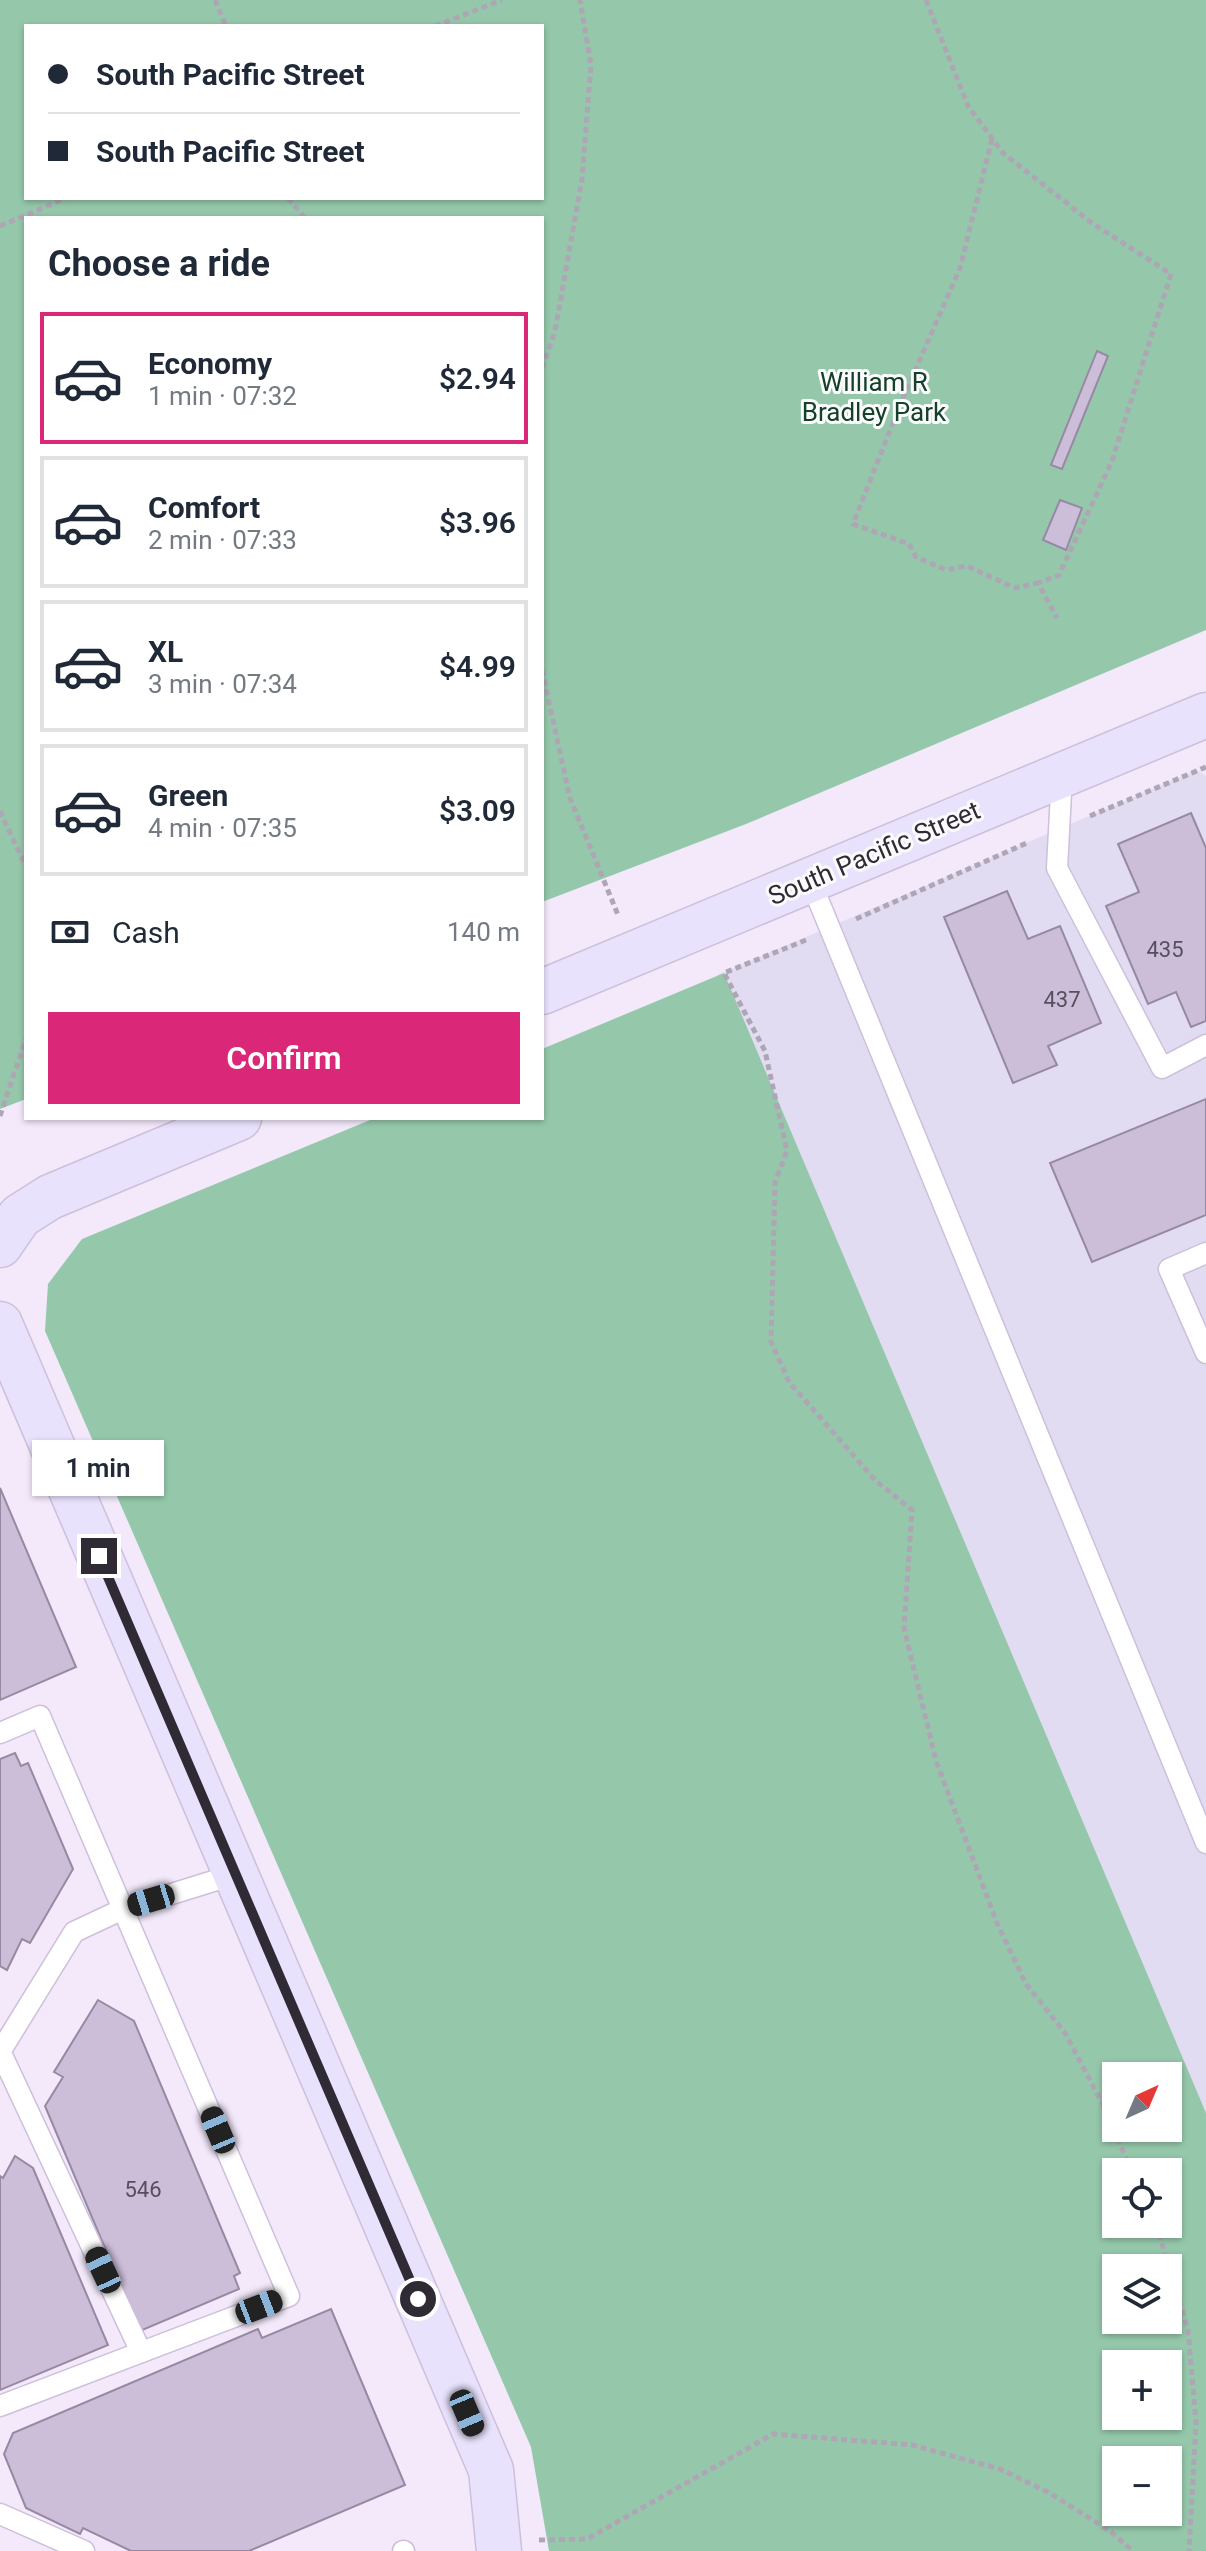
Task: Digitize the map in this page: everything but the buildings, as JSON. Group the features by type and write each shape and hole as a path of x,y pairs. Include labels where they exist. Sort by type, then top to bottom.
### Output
{"street":[{"name":"South Pacific Street","path":"544,991 1206,715"},
{"path":"0,1245 20,1216 50,1197 234,1120"},
{"path":"0,1324 491,2470 498,2546"}],"lane":[{"path":"1062,775 1057,868 1162,1068 1206,1045"},
{"path":"810,880 1206,1843"},
{"path":"1206,1253 1169,1269 1206,1353"},
{"path":"0,1733 40,1716 289,2296 0,2406"},
{"path":"141,2352 0,2051 74,1932 123,1909 236,1874"},
{"path":"0,2514 84,2551"}],"path":[{"path":"215,0 225,24"},
{"path":"440,24 502,0"},
{"path":"544,362 555,331 582,179 591,65 580,0"},
{"path":"926,0 968,106 1003,153 1092,223 1171,274 1112,461 1059,575 1015,588 967,566 946,570 916,557 909,544 853,524 900,405 960,268 992,139"},
{"path":"0,226 61,200"},
{"path":"290,200 303,216"},
{"path":"1038,583 1057,618"},
{"path":"544,679 570,798 635,953"},
{"path":"1126,2158 1102,2103 1065,2033 1020,1972 997,1923 936,1761 904,1628 912,1510 876,1481 789,1382 771,1342 775,1182 787,1151 765,1051 724,973 1206,767"},
{"path":"0,811 24,863"},
{"path":"0,1116 24,1044"},
{"path":"1160,2238 1188,2330 1196,2422 1189,2551"},
{"path":"498,2546 587,2539 773,2434 912,2445 1000,2469 1048,2492 1110,2531 1133,2551"}],"shaded area":[{"path":"1197,770 1206,776 1206,2122 1182,2062 717,975"}],"green space":[{"name":"William R Bradley Park","path":"0,0 1206,0 1206,630 746,824 544,901 544,216 24,216 24,1100 0,1109"},
{"path":"724,973 1206,2113 1206,2551 549,2551 531,2447 45,1331 48,1284 82,1239 370,1120 544,1120 544,1048"}],"route":[{"path":"99,1556 418,2299"}]}
